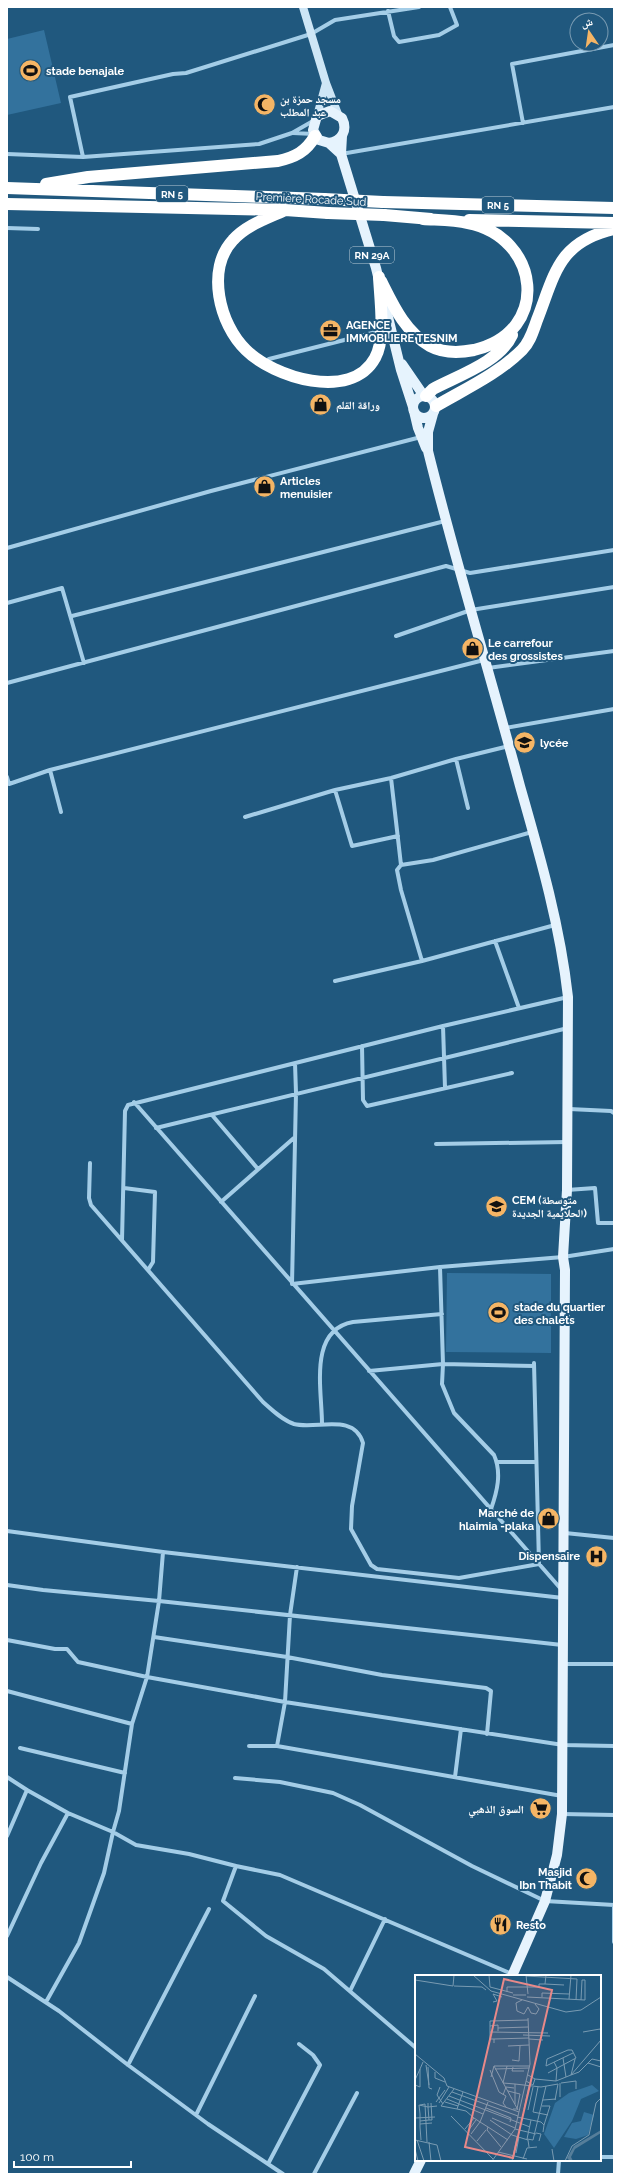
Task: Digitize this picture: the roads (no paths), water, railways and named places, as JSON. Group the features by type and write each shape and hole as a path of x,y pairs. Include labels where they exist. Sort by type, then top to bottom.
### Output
{"highway":[{"path":"13,188 88,177 278,161 300,154 311,143 315,135"},
{"name":"Première Rocade Sud","path":"13,188 383,202 614,208"},
{"name":"Première Rocade Sud","path":"7,204 285,210 384,215 423,219 614,223"},
{"path":"285,210 239,234 232,241 219,263 218,292 226,318 240,343 255,358 288,375 314,382 335,382 356,376 371,364 378,351 380,331 379,277"},
{"path":"423,219 469,223 492,232 509,244 525,270 528,292 525,310 510,339 491,359 433,389 425,396"},
{"path":"435,410 486,378 522,349 530,338 548,287 559,265 572,248 600,232 614,229"},
{"path":"379,277 395,309 410,329 429,346 446,352 468,351 486,347 504,338 516,327"}],"main road":[{"path":"303,7 326,83 338,114 344,122 342,136 334,142 329,143"},
{"path":"326,83 316,118 315,135 324,142 329,143 341,154"},
{"path":"316,118 330,111 338,114"},
{"name":"RN 29A","path":"342,136 341,154 379,277 398,357"},
{"path":"398,357 425,396 433,399 435,410 428,432 428,451"},
{"path":"398,357 421,437 428,451 459,570 510,746 533,832 557,925 568,997 568,1142 563,1257 565,1270 564,1533 562,1594 564,1646 562,1814 557,1855 545,1901 512,1975"},
{"path":"414,409 415,400 425,396"},
{"path":"414,409 423,418 435,410"},
{"path":"414,2174 420,2161"}],"street":[{"path":"83,156 70,97 173,74 186,73 311,34 335,20 419,7"},
{"path":"388,11 394,36 399,42 440,35 457,25 450,7"},
{"path":"523,123 512,64 614,45"},
{"path":"341,154 614,107"},
{"path":"7,154 83,156 259,144 292,134 316,118"},
{"path":"292,134 315,135"},
{"path":"7,228 38,229"},
{"path":"268,359 380,331"},
{"path":"7,548 211,491 421,437"},
{"path":"72,616 446,521"},
{"path":"7,683 446,566 470,574 614,550"},
{"path":"396,636 471,610 614,587"},
{"path":"7,603 62,588 72,616 84,663"},
{"path":"7,777 9,784 50,770 486,664 614,651"},
{"path":"504,728 614,709"},
{"path":"245,817 335,790 391,778 456,759 510,746"},
{"path":"456,759 468,808"},
{"path":"50,770 61,812"},
{"path":"391,778 401,865"},
{"path":"335,790 352,846 398,836"},
{"path":"422,961 401,890 397,870 401,865 433,860 533,832"},
{"path":"335,980 422,961 557,925"},
{"path":"495,942 518,1008"},
{"path":"122,1240 126,1111 128,1105 134,1102 443,1026 568,997"},
{"path":"443,1026 445,1088"},
{"path":"156,1128 568,1028"},
{"path":"362,1046 364,1078 363,1100 367,1106 512,1073"},
{"path":"292,1284 296,1093 295,1063"},
{"path":"134,1102 539,1564 562,1594"},
{"path":"568,1109 611,1111 614,1113"},
{"path":"212,1115 258,1169"},
{"path":"221,1202 295,1137"},
{"path":"436,1144 568,1142"},
{"path":"90,1162 89,1198 92,1205 263,1402 280,1417 295,1424 348,1425 361,1436 364,1443 352,1506 351,1529 371,1565 377,1568 448,1578 539,1564"},
{"path":"124,1188 155,1192 153,1262 148,1270"},
{"path":"567,1190 595,1188 598,1223 614,1223"},
{"path":"292,1284 440,1267 563,1257 614,1249"},
{"path":"440,1267 443,1364 442,1384 454,1413 494,1455 497,1462 498,1483 491,1509"},
{"path":"322,1424 321,1358 323,1345 333,1330 344,1324 353,1322 442,1314"},
{"path":"369,1371 443,1364 534,1365 539,1564"},
{"path":"497,1462 536,1462"},
{"path":"7,1531 163,1552 562,1594"},
{"path":"564,1533 614,1538"},
{"path":"46,2002 79,1943 104,1873 119,1811 132,1724 147,1677 159,1601 163,1552"},
{"path":"277,1746 285,1702 290,1615 297,1567"},
{"path":"7,1584 43,1590 290,1615 564,1646"},
{"path":"154,1637 287,1657 382,1675 486,1688 491,1691 487,1734"},
{"path":"7,1640 55,1649 68,1649 78,1662 147,1677 285,1702 563,1745 614,1746"},
{"path":"564,1664 614,1664"},
{"path":"7,1691 132,1724"},
{"path":"455,1777 461,1729"},
{"path":"249,1746 277,1746 562,1796"},
{"path":"20,1748 125,1773"},
{"path":"7,1777 68,1813 113,1832 136,1845 189,1854 280,1875 512,1975"},
{"path":"236,1778 280,1782 333,1793 360,1805 472,1866 545,1901 614,1905 614,1942"},
{"path":"7,1836 28,1790"},
{"path":"7,1936 41,1863 68,1813"},
{"path":"562,1814 614,1815"},
{"path":"236,1866 223,1901 266,1936 324,1969 415,2047"},
{"path":"128,2065 208,1909"},
{"path":"350,1991 385,1919"},
{"path":"7,1976 46,2002 196,2115 282,2174"},
{"path":"196,2115 255,1996"},
{"path":"268,2164 320,2065 313,2055 299,2044"},
{"path":"314,2174 357,2093"},
{"path":"601,2157 614,2157"},
{"path":"558,2174 559,2161"}],"place":[{"name":"stade benajale","path":"30,71"},
{"name":"مسجد حمزة بن عبد المطلب","path":"265,105"},
{"name":"AGENCE IMMOBLIERE TESNIM","path":"330,331"},
{"name":"وراقة القلم","path":"321,405"},
{"name":"Articles menuisier","path":"264,487"},
{"name":"Le carrefour des grossistes","path":"472,649"},
{"name":"lycée","path":"524,743"},
{"name":"CEM (متوسطة الحلايمية الجديدة)","path":"496,1206"},
{"name":"stade du quartier des chalets","path":"499,1313"},
{"name":"Marché de hlaimia -plaka","path":"549,1519"},
{"name":"Dispensaire","path":"596,1556"},
{"name":"السوق الذهبي","path":"540,1809"},
{"name":"Masjid Ibn Thabit","path":"587,1878"},
{"name":"Resto","path":"501,1925"}]}
